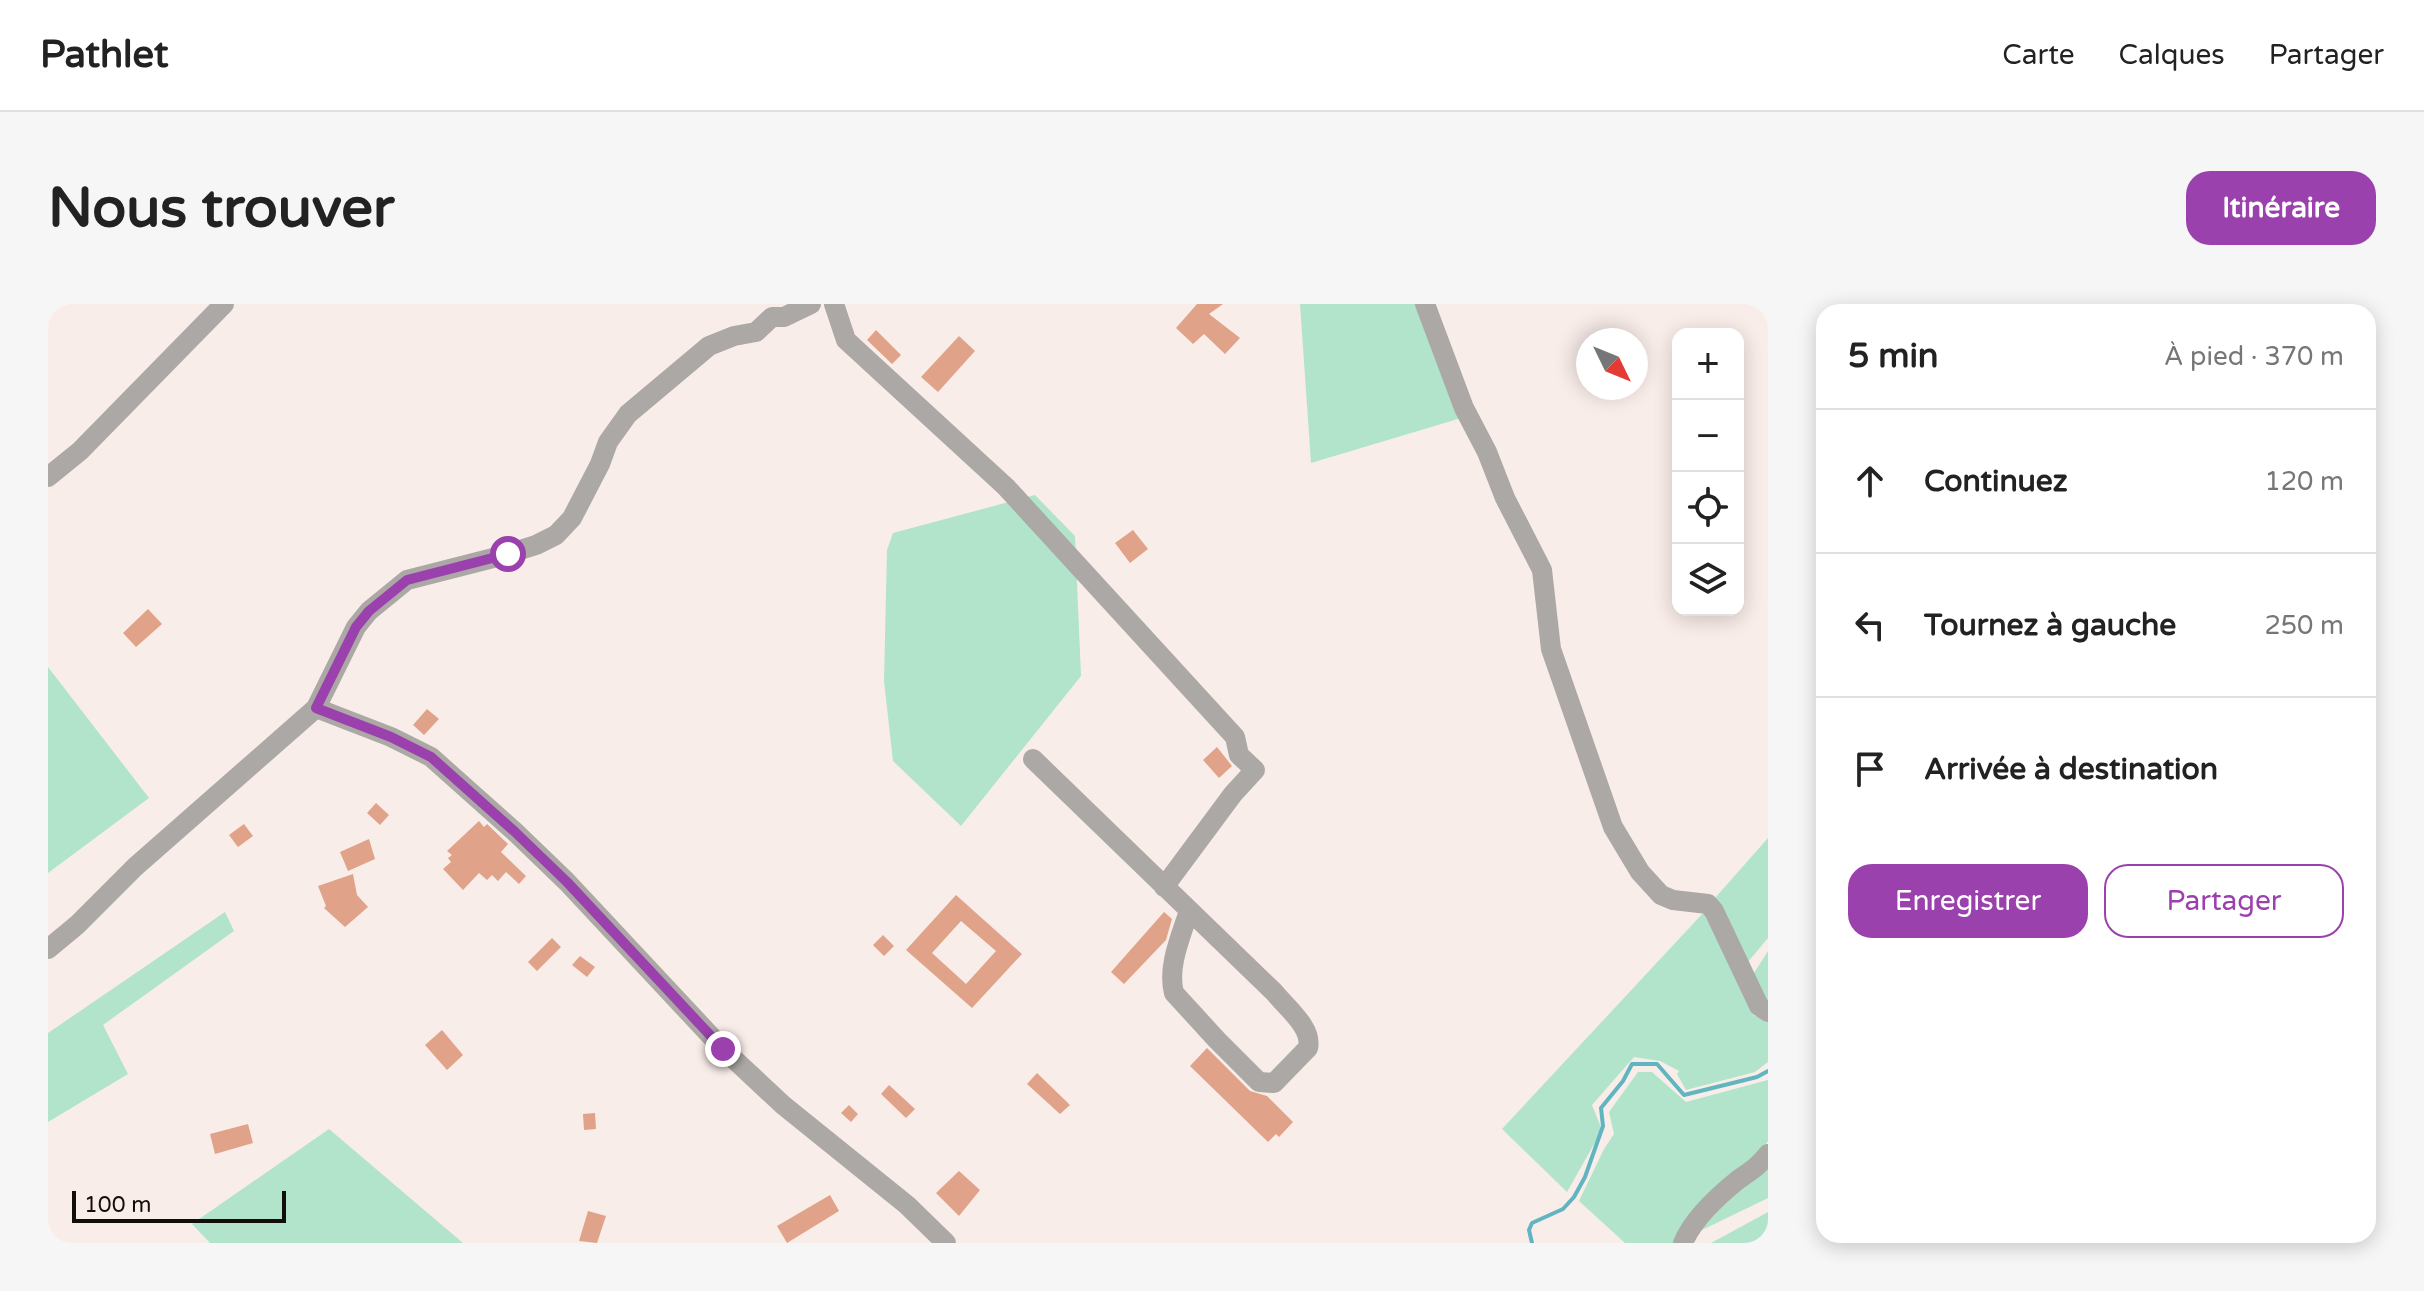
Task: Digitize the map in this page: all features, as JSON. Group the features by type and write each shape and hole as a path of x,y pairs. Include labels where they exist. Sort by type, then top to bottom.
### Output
{"street":[{"path":"48,477 80,451 224,304"},
{"path":"48,949 77,925 135,867 316,708 356,627 394,589 407,580 501,556 556,535 572,518 608,442 628,414 709,346 734,336 756,332 772,317 784,317 811,304"},
{"path":"834,304 846,340 1006,487 1235,737 1239,755 1255,770 1164,887"},
{"path":"1425,304 1464,408 1542,570 1551,649 1613,827 1640,872 1661,895 1673,900 1708,904 1714,911 1759,1006 1768,1012"},
{"path":"316,708 391,737 431,757 567,882 723,1049 783,1105 907,1205 946,1243"},
{"path":"1033,759 1274,992 1307,1032 1308,1048 1274,1083 1259,1082 1174,993 1171,983 1175,954 1189,911"},
{"path":"1683,1243 1686,1235 1720,1197 1758,1168 1768,1154"}],"green space":[{"path":"1300,304 1425,304 1468,416 1311,463"},
{"path":"1035,495 1075,536 1081,676 961,826 893,761 884,681 887,550 893,533"},
{"path":"48,667 149,798 48,873"},
{"path":"1768,838 1768,938 1747,963 1715,898"},
{"path":"225,912 234,931 103,1025 128,1074 48,1122 48,1033"},
{"path":"1704,912 1738,977 1753,1015 1768,1020 1768,1062 1755,1072 1686,1090 1677,1074 1679,1071 1660,1061 1634,1057 1592,1105 1602,1130 1567,1192 1502,1129"},
{"path":"1768,951 1768,1005 1752,976"},
{"path":"1638,1072 1652,1072 1686,1102 1768,1080 1768,1141 1752,1164 1676,1243 1625,1243 1579,1201 1614,1134 1609,1112"},
{"path":"329,1129 463,1243 210,1243 192,1224"},
{"path":"1768,1163 1768,1198 1700,1231 1721,1207"},
{"path":"1768,1212 1768,1243 1711,1243"}],"building":[{"path":"1197,304 1223,304 1209,314 1240,338 1225,354 1204,334 1193,344 1176,328"},
{"path":"876,330 901,355 892,364 867,340"},
{"path":"959,336 975,351 938,392 921,377"},
{"path":"1133,530 1148,549 1130,563 1115,543"},
{"path":"148,609 162,624 136,647 123,633"},
{"path":"427,709 439,719 424,735 413,725"},
{"path":"1217,747 1232,766 1219,778 1203,760"},
{"path":"376,803 389,815 380,825 367,813"},
{"path":"479,821 484,827 487,824 508,844 501,852 526,876 519,884 506,872 498,881 492,875 487,880 479,873 463,890 443,869 451,862 448,858 452,855 447,851"},
{"path":"244,824 253,836 238,847 229,835"},
{"path":"369,839 375,859 348,871 340,852"},
{"path":"353,874 357,895 368,907 345,927 324,908 326,906 318,886"},
{"path":"956,895 1022,954 972,1008 906,950","holes":["961,921 996,951 966,984 932,953"]},
{"path":"1164,912 1172,919 1166,940 1124,984 1111,972"},
{"path":"883,935 894,946 884,956 873,945"},
{"path":"552,938 561,947 537,971 528,962"},
{"path":"580,956 595,967 587,977 572,965"},
{"path":"442,1030 463,1055 447,1070 425,1045"},
{"path":"1207,1048 1250,1091 1267,1096 1293,1122 1279,1137 1276,1134 1268,1142 1190,1066"},
{"path":"1037,1073 1070,1105 1060,1114 1027,1084"},
{"path":"889,1085 915,1109 906,1118 881,1094"},
{"path":"849,1105 858,1114 851,1122 841,1113"},
{"path":"595,1113 596,1129 584,1130 583,1114"},
{"path":"248,1124 253,1143 215,1154 210,1134"},
{"path":"959,1171 980,1190 959,1216 936,1193"},
{"path":"830,1195 839,1211 787,1243 777,1226"},
{"path":"588,1211 606,1216 597,1243 579,1241"}],"waterway":[{"path":"1532,1243 1529,1230 1532,1223 1563,1209 1574,1197 1585,1177 1603,1126 1601,1108 1623,1081 1632,1064 1657,1064 1684,1095 1757,1077 1768,1071"}],"route":[{"path":"508,554 407,580 394,589 356,627 316,708 391,737 431,757 567,882 723,1049"}]}
